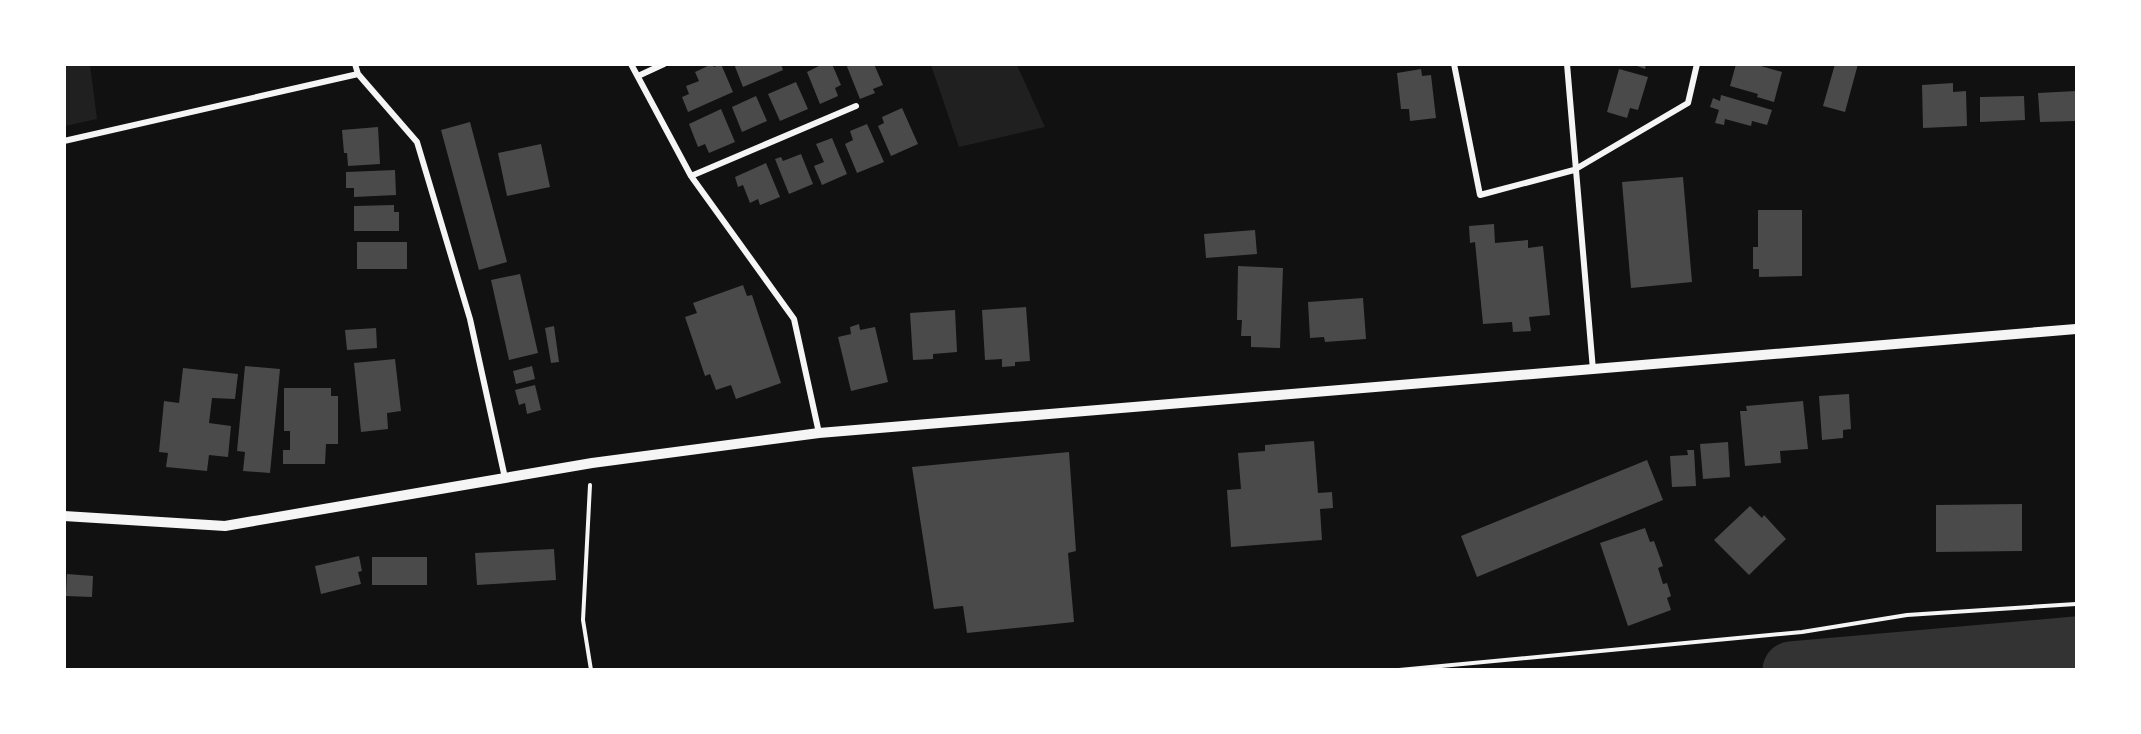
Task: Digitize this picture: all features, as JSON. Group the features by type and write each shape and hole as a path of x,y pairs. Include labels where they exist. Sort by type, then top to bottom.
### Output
{"street":[{"path":"355,64 358,74 417,142 470,319 504,478"},
{"path":"631,64 691,176 794,319 819,433"},
{"path":"638,76 664,64"},
{"path":"1454,64 1480,195 1574,170 1688,103 1697,64"},
{"path":"1567,64 1574,170 1593,370"},
{"path":"64,141 358,74"},
{"path":"691,176 856,106"},
{"path":"64,516 225,526 592,464 819,433 2076,329"}],"path":[{"path":"591,669 583,620 592,464"},
{"path":"1399,669 1802,632 1907,615 2076,604"}],"shaded area":[{"path":"64,65 90,65 97,119 65,126"},
{"path":"931,65 1017,65 1045,127 959,147"}],"building":[{"path":"712,64 714,67 721,64 733,92 688,112 682,97 689,94 686,86 699,81 695,72"},
{"path":"734,64 781,64 783,70 743,87"},
{"path":"823,64 832,64 841,85 835,88 838,96 820,104 807,72"},
{"path":"846,64 874,64 883,85 873,89 875,93 860,99"},
{"path":"1632,64 1646,64 1645,69"},
{"path":"1736,64 1754,64 1782,72 1774,102 1757,97 1758,94 1730,86"},
{"path":"1835,64 1858,64 1845,112 1823,106"},
{"path":"1421,69 1422,76 1431,75 1436,118 1410,121 1409,109 1401,109 1397,73"},
{"path":"1619,69 1648,77 1638,110 1630,108 1627,118 1607,112"},
{"path":"796,82 808,109 780,121 768,94"},
{"path":"1953,83 1953,92 1966,91 1967,126 1923,128 1922,85"},
{"path":"2076,91 2076,121 2040,122 2038,93"},
{"path":"1721,95 1772,110 1767,125 1752,121 1751,126 1725,119 1724,125 1715,123 1719,110 1710,107 1713,98 1720,101"},
{"path":"756,96 767,121 742,132 732,107"},
{"path":"2024,96 2025,120 1980,122 1980,97"},
{"path":"902,108 918,144 891,156 878,126 884,123 882,117"},
{"path":"721,109 735,142 709,153 705,144 698,147 689,124"},
{"path":"470,122 507,262 479,270 441,130"},
{"path":"867,124 884,162 857,173 845,144 853,140 850,131"},
{"path":"378,127 380,164 348,166 347,153 344,153 342,130"},
{"path":"832,138 847,174 822,185 814,166 824,162 816,144"},
{"path":"541,144 550,187 507,196 498,153"},
{"path":"801,154 813,184 789,194 775,159 781,157 783,161"},
{"path":"766,163 780,197 760,205 758,199 750,203 743,185 738,187 735,177"},
{"path":"395,170 396,195 354,197 354,188 346,188 346,172"},
{"path":"1683,177 1692,282 1631,288 1622,182"},
{"path":"394,205 394,212 399,212 399,231 354,231 354,206"},
{"path":"1758,210 1802,210 1802,276 1759,277 1759,269 1753,269 1753,247 1758,247"},
{"path":"1494,224 1495,243 1528,240 1528,248 1543,246 1550,315 1529,317 1531,331 1513,332 1512,322 1483,324 1475,242 1470,243 1469,226"},
{"path":"1255,230 1257,254 1206,258 1204,234"},
{"path":"357,242 407,242 407,269 357,269"},
{"path":"1238,266 1283,268 1280,348 1251,347 1251,336 1241,336 1242,320 1237,320"},
{"path":"520,274 538,353 509,360 491,280"},
{"path":"743,285 747,296 752,295 781,383 736,399 731,385 716,390 710,374 705,376 685,317 697,313 693,303"},
{"path":"1363,298 1366,339 1325,342 1324,337 1310,338 1308,302"},
{"path":"1026,307 1030,361 1015,362 1015,366 1002,367 1002,359 985,360 982,310"},
{"path":"955,310 957,352 933,354 933,359 913,360 910,313"},
{"path":"859,324 860,330 875,327 888,382 851,391 838,337 851,334 850,327"},
{"path":"554,326 559,362 551,363 545,328"},
{"path":"376,328 377,348 347,350 345,330"},
{"path":"395,359 401,411 387,413 388,429 361,432 354,363"},
{"path":"245,366 280,369 270,473 243,471 245,452 237,451"},
{"path":"532,366 535,379 516,384 513,371"},
{"path":"183,368 238,374 235,399 212,398 209,423 231,426 228,457 209,455 207,471 166,467 168,453 159,452 164,401 179,403"},
{"path":"535,385 541,410 527,414 525,403 519,405 515,390"},
{"path":"284,388 331,388 331,396 338,396 338,444 326,444 325,464 283,464 283,450 290,450 290,431 284,431"},
{"path":"1849,394 1851,429 1843,430 1843,438 1822,440 1819,396"},
{"path":"1803,401 1808,449 1780,451 1781,463 1745,466 1740,411 1747,411 1746,406"},
{"path":"1314,441 1318,493 1332,492 1333,508 1320,509 1322,540 1231,547 1227,490 1241,489 1238,453 1265,451 1265,445"},
{"path":"1728,442 1730,477 1703,479 1700,444"},
{"path":"1687,450 1694,450 1696,486 1672,487 1670,456 1688,455"},
{"path":"1069,452 1076,551 1068,553 1074,622 967,633 963,606 934,609 912,467"},
{"path":"1647,460 1663,500 1477,577 1461,536"},
{"path":"2022,504 2022,551 1936,552 1936,505"},
{"path":"1750,506 1762,518 1764,515 1786,539 1749,575 1714,540"},
{"path":"1645,528 1650,542 1654,541 1663,566 1658,568 1663,584 1667,583 1671,596 1667,598 1671,610 1628,626 1600,543"},
{"path":"554,549 556,580 477,585 475,553"},
{"path":"359,556 362,571 358,572 361,584 321,594 315,566"},
{"path":"372,557 427,557 427,585 372,585"},
{"path":"67,574 93,576 92,597 66,596"}],"waterway":[{"path":"1791,670 2076,645"}]}
